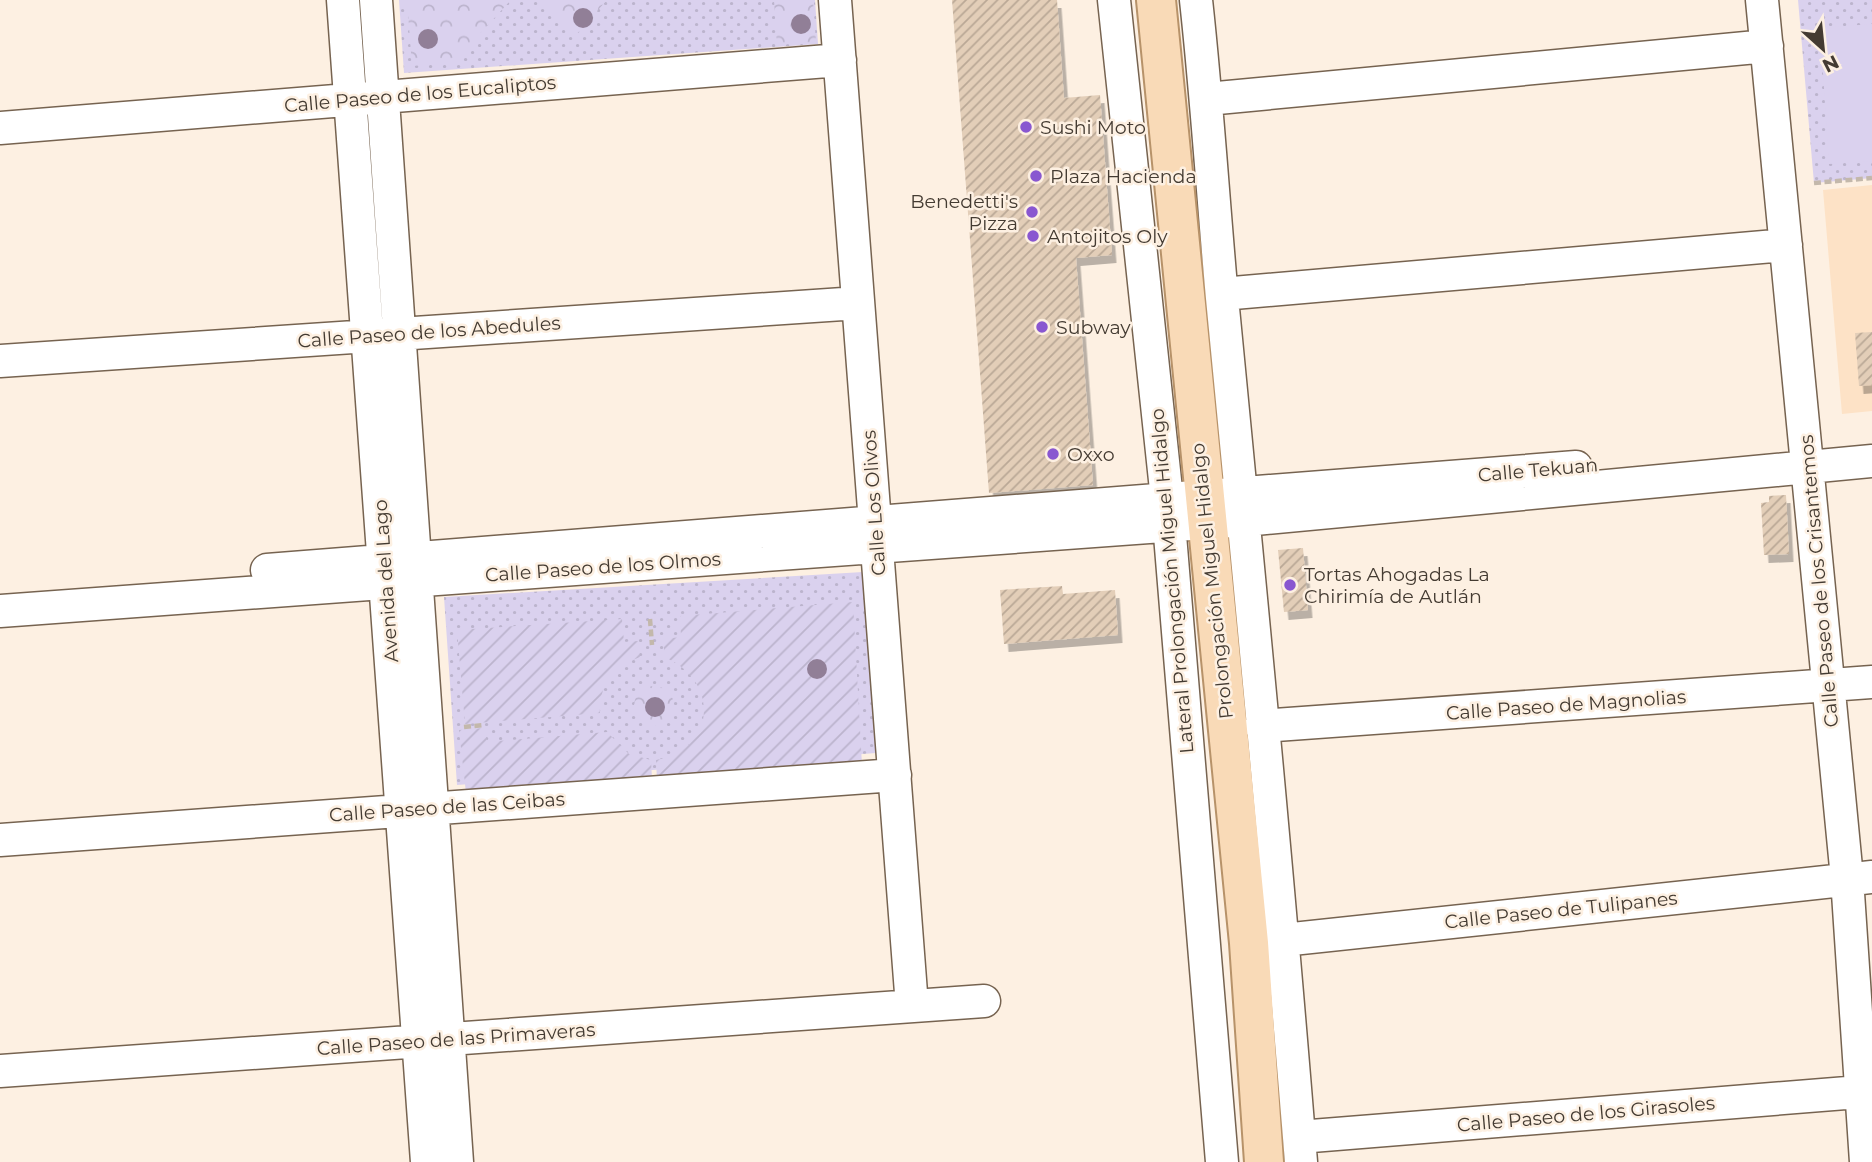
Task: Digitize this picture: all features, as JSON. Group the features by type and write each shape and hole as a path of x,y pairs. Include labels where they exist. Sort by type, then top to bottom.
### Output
{"main road":[{"name":"Prolongación Miguel Hidalgo","path":"1157,0 1186,511 1267,942 1264,1162"}],"street":[{"name":"Avenida del Lago","path":"343,0 368,336 400,571 434,1040 457,1162"},
{"name":"Avenida del Lago","path":"376,0 399,334 400,571"},
{"name":"Calle Los Olivos","path":"835,0 912,1006"},
{"name":"Lateral Prolongación Miguel Hidalgo","path":"1114,0 1186,511 1222,1162"},
{"path":"1196,0 1244,507 1261,726 1267,942 1300,1149"},
{"name":"Calle Paseo de los Crisantemos","path":"1762,0 1809,457 1829,687 1860,877 1866,1162"},
{"path":"1207,99 1767,46"},
{"name":"Calle Paseo de los Eucaliptos","path":"0,128 840,60"},
{"path":"1222,294 1786,245"},
{"name":"Calle Paseo de los Abedules","path":"0,361 858,303"},
{"name":"Calle Tekuan","path":"1186,511 1809,457 1872,443"},
{"name":"Calle Tekuan","path":"1809,457 1872,461"},
{"name":"Calle Paseo de los Olmos","path":"0,611 400,571 1186,511"},
{"name":"Calle Paseo de los Olmos","path":"0,591 400,571"},
{"name":"Calle Paseo de Magnolias","path":"1261,726 1872,682"},
{"name":"Calle Paseo de las Ceibas","path":"0,841 895,775"},
{"name":"Calle Paseo de Tulipanes","path":"1267,942 1860,877"},
{"name":"Calle Paseo de las Primaveras","path":"0,1071 984,1001"},
{"name":"Avenida del Lago","path":"427,1162 434,1040"},
{"name":"Calle Paseo de los Girasoles","path":"1300,1149 1866,1092"}],"path":[{"path":"1814,183 1872,178"},
{"path":"650,619 652,645"},
{"path":"464,727 484,725"}],"shaded area":[{"path":"1872,185 1872,411 1842,414 1823,190"}],"green space":[{"path":"399,0 815,0 818,44 404,73"},
{"path":"407,0 511,0 454,62 412,66"},
{"path":"548,0 606,1 575,36 542,6"},
{"path":"774,0 813,0 816,42 777,45"},
{"path":"1798,0 1872,0 1872,178 1814,183"},
{"path":"1872,24 1872,161 1829,164 1820,28"},
{"path":"863,572 876,753 457,785 444,597"},
{"path":"853,602 862,765 657,780 656,760 676,753 691,743 700,729 704,713 702,697 695,681 682,668 664,657 664,639 681,637 680,616"},
{"path":"622,619 624,642 638,641 640,657 616,671 605,685 600,713 465,724 457,630"},
{"path":"654,686 662,687 668,692 673,698 673,714 668,720 662,725 654,726 646,725 640,720 635,714 634,706 635,698 640,692 646,687"},
{"path":"485,728 487,742 607,732 629,754 651,760 652,779 466,793 459,730"}],"building":[{"name":"Plaza Hacienda","path":"952,0 1057,0 1064,98 1100,95 1112,255 1076,258 1093,485 989,493"},
{"path":"1872,332 1872,385 1859,386 1855,333"},
{"path":"1786,495 1789,554 1764,555 1761,503 1769,502 1769,496"},
{"path":"1303,548 1308,610 1284,612 1278,550"},
{"path":"1062,586 1063,594 1115,590 1118,635 1004,644 1000,590"}],"place":[{"name":"Sushi Moto","path":"1026,127"},
{"name":"Plaza Hacienda","path":"1036,176"},
{"name":"Benedetti's Pizza","path":"1032,212"},
{"name":"Antojitos Oly","path":"1033,236"},
{"name":"Subway","path":"1042,327"},
{"name":"Oxxo","path":"1053,454"},
{"name":"Tortas Ahogadas La Chirimía de Autlán","path":"1290,585"}]}
